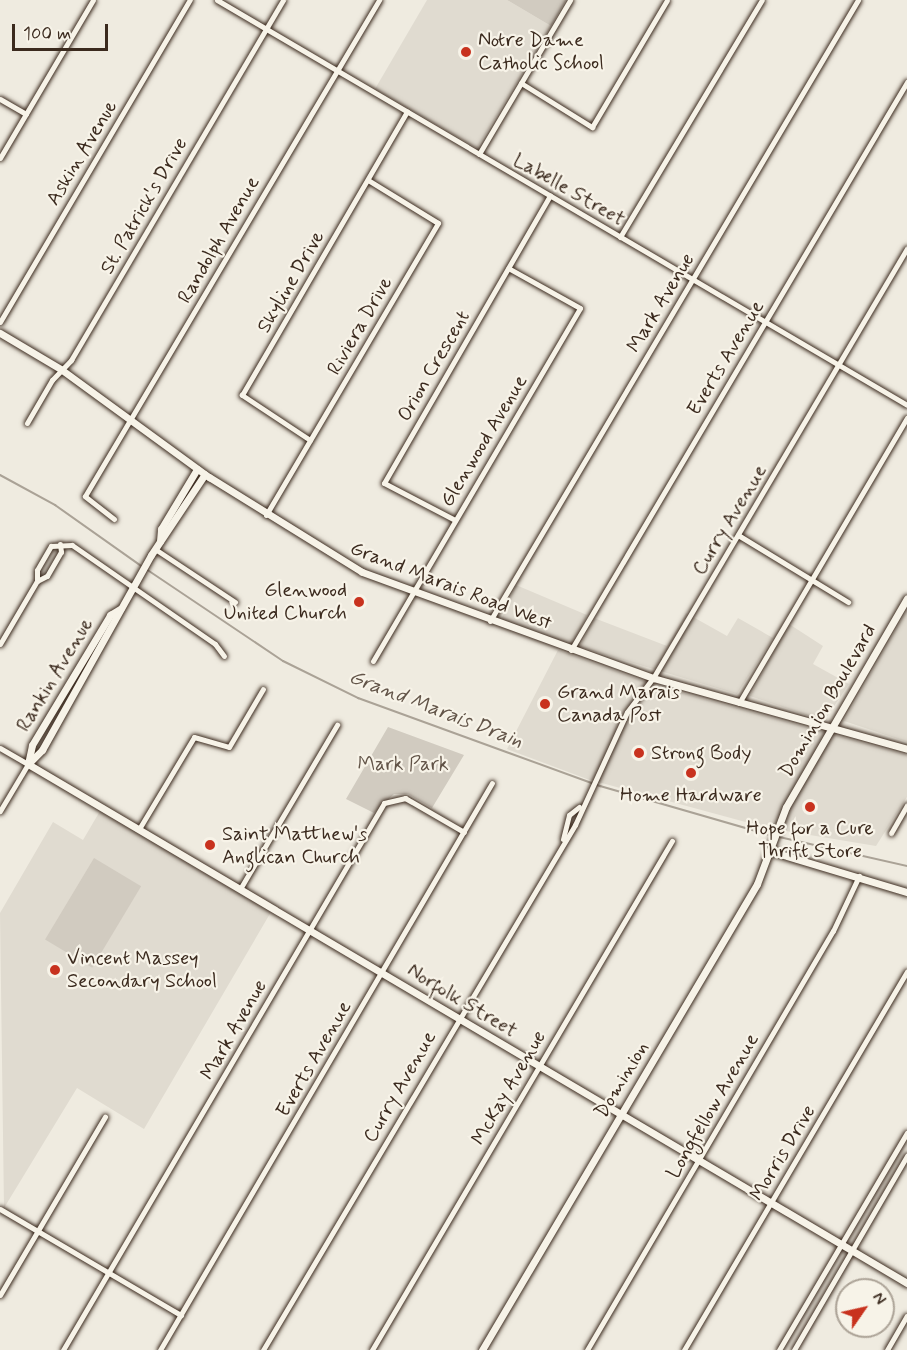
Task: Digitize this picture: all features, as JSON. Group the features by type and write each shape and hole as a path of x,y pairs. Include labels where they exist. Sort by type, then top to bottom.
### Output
{"street":[{"path":"0,158 93,0"},
{"name":"Askin Avenue","path":"0,322 190,0"},
{"name":"Labelle Street","path":"217,0 907,405"},
{"name":"St. Patrick's Drive","path":"27,423 62,370 283,0"},
{"name":"Randolph Avenue","path":"114,519 85,496 339,72 379,0"},
{"path":"479,154 570,0"},
{"path":"521,83 592,127 668,0"},
{"path":"620,237 762,0"},
{"name":"Mark Avenue","path":"490,621 858,0"},
{"name":"Everts Avenue","path":"571,650 907,82"},
{"path":"0,99 26,114"},
{"name":"Skyline Drive","path":"310,440 242,395 407,112"},
{"name":"Riviera Drive","path":"266,515 438,223 368,180"},
{"name":"Orion Crescent","path":"455,520 384,483 550,196"},
{"name":"Curry Avenue","path":"263,1350 563,838 575,825 583,798 599,771 627,712 654,678 907,248"},
{"name":"Glenwood Avenue","path":"373,661 580,308 508,268"},
{"name":"Grand Marais Road West","path":"0,333 62,370 132,419 197,469 349,566 490,621 654,678 907,748"},
{"path":"739,703 907,418"},
{"name":"Rankin Avenue","path":"160,541 161,529 197,469"},
{"name":"Rankin Avenue","path":"0,811 28,764 42,750 119,621 120,609 153,552 205,474"},
{"path":"738,535 848,602"},
{"path":"37,581 47,576 61,552 60,544"},
{"path":"0,644 37,581 37,570 51,546 60,544 72,545 134,585 215,644 224,656"},
{"path":"153,552 235,602"},
{"name":"Dominion Boulevard","path":"780,822 831,727 907,598"},
{"path":"139,830 194,737 229,747 263,689"},
{"path":"240,889 337,725"},
{"name":"Norfolk Street","path":"0,748 907,1282"},
{"name":"Everts Avenue","path":"160,1350 492,783"},
{"name":"Mark Avenue","path":"63,1350 384,803 405,798 464,832"},
{"path":"891,833 907,805"},
{"name":"Curry Avenue","path":"563,838 569,816 579,807"},
{"name":"Dominion","path":"482,1350 757,884 780,822"},
{"name":"McKay Avenue","path":"372,1350 672,841"},
{"path":"770,851 860,875 907,892"},
{"name":"Longfellow Avenue","path":"587,1350 833,931 860,875"},
{"name":"Morris Drive","path":"684,1350 907,972"},
{"path":"0,1295 105,1117"},
{"path":"779,1350 907,1133"},
{"path":"794,1350 907,1156"},
{"path":"0,1209 180,1315"},
{"path":"887,1350 907,1316"}],"shaded area":[{"name":"Notre Dame Catholic School","path":"427,0 507,0 551,26 477,148 375,89"},
{"path":"516,585 587,615 572,649 502,619"},
{"path":"907,610 907,742 844,721"},
{"path":"686,613 727,636 738,618 773,638 737,694 580,647 594,618 667,646"},
{"path":"789,624 823,646 813,664 849,684 824,721 750,696"},
{"path":"558,650 657,686 907,755 907,797 876,846 768,828 587,779 507,749"},
{"path":"100,811 271,912 144,1129 77,1088 4,1208 0,913 53,822 83,840"}],"green space":[{"path":"507,0 566,0 551,26"},
{"name":"Mark Park","path":"388,727 464,755 432,808 408,794 394,794 374,813 346,799"},
{"path":"94,858 141,886 92,968 45,939"}],"waterway":[{"name":"Grand Marais Drain","path":"0,475 55,505 141,566"},
{"name":"Grand Marais Drain","path":"146,569 283,661 358,698 600,786 766,834 907,866"}],"place":[{"name":"Notre Dame Catholic School","path":"466,52"},
{"name":"Glenwood United Church","path":"359,602"},
{"name":"Grand Marais Canada Post","path":"545,704"},
{"name":"Strong Body","path":"639,753"},
{"name":"Home Hardware","path":"691,773"},
{"name":"Hope for a Cure Thrift Store","path":"810,807"},
{"name":"Saint Matthew's Anglican Church","path":"210,845"},
{"name":"Vincent Massey Secondary School","path":"55,970"}]}
